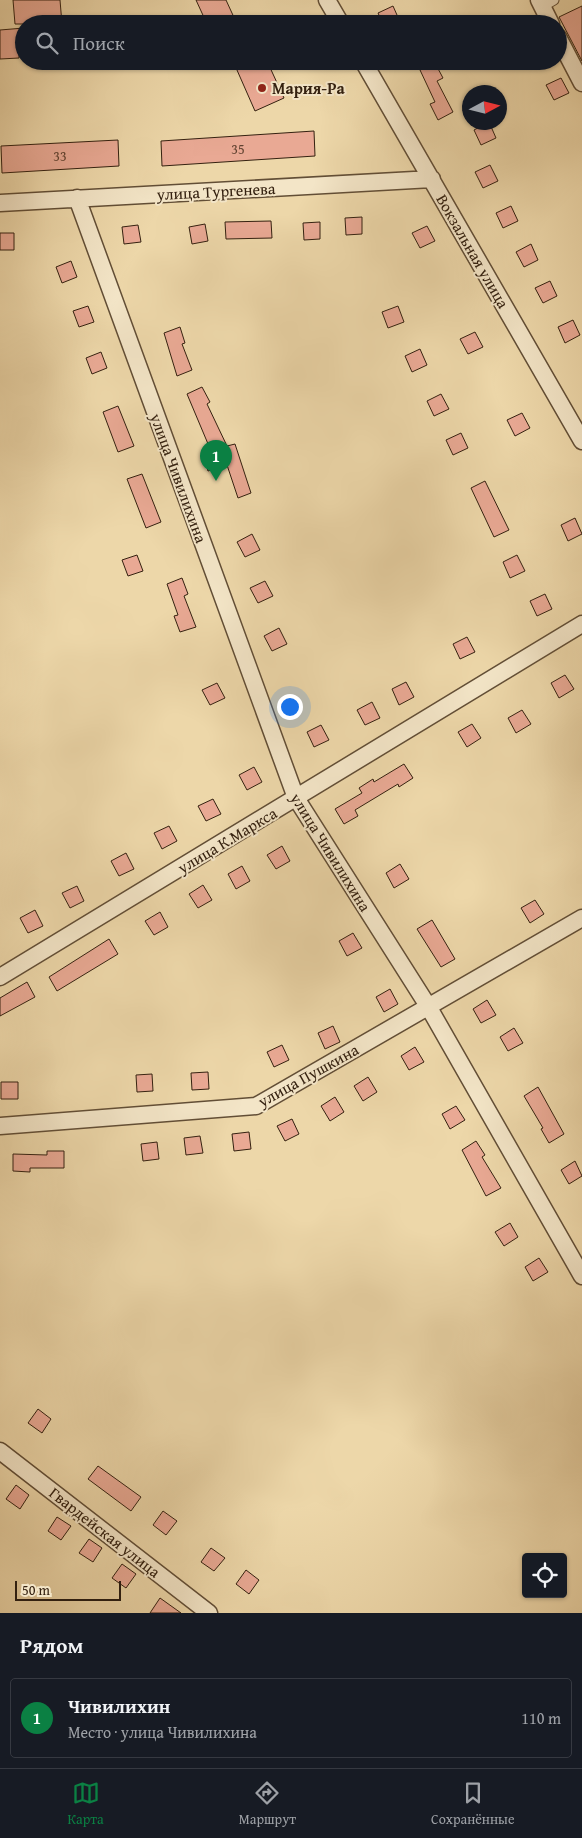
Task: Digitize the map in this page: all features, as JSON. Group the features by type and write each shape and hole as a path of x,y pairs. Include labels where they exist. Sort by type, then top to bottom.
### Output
{"street":[{"path":"328,0 336,15"},
{"path":"545,2 549,15"},
{"path":"567,54 582,83"},
{"name":"Вокзальная улица","path":"368,70 582,441"},
{"name":"улица Тургенева","path":"0,203 432,179"},
{"name":"улица Чивилихина","path":"77,198 296,798 428,1006 582,1276"},
{"name":"улица К.Маркса","path":"0,977 582,624"},
{"name":"улица Пушкина","path":"0,1126 256,1106 582,918"},
{"name":"Гвардейская улица","path":"0,1451 209,1613"}],"building":[{"path":"13,0 60,0 61,15 15,15 15,24"},
{"path":"196,0 226,0 233,15 203,15"},
{"path":"393,6 397,15 379,15 378,13"},
{"path":"582,6 582,61 567,32 567,15 563,15"},
{"path":"15,29 15,58 0,59 0,30"},
{"name":"Мария-Ра","path":"237,70 271,70 284,98 255,111"},
{"path":"420,70 439,70 443,78 437,81 453,112 438,120 430,104 435,102"},
{"path":"561,78 569,93 554,100 546,85"},
{"path":"474,130 492,130 496,138 481,145"},
{"path":"314,131 315,156 162,166 161,141"},
{"path":"118,140 119,166 2,173 1,146"},
{"path":"490,165 498,181 483,188 475,172"},
{"path":"511,206 518,221 503,228 496,213"},
{"path":"362,217 362,234 346,235 345,218"},
{"path":"271,221 272,238 226,239 225,222"},
{"path":"320,222 320,239 304,240 303,223"},
{"path":"205,224 208,241 192,244 189,227"},
{"path":"138,225 141,242 124,244 122,227"},
{"path":"427,226 435,241 420,248 412,233"},
{"path":"0,233 14,233 14,250 0,250"},
{"path":"531,244 538,260 524,267 516,252"},
{"path":"71,261 77,277 62,283 56,267"},
{"path":"550,281 557,296 543,303 535,288"},
{"path":"88,306 94,322 79,327 73,311"},
{"path":"398,306 404,322 388,328 382,312"},
{"path":"573,320 580,335 565,343 558,327"},
{"path":"180,327 185,343 182,344 192,370 177,376 164,333"},
{"path":"475,332 483,347 468,354 460,339"},
{"path":"420,349 427,365 412,372 405,356"},
{"path":"101,352 107,368 92,374 86,358"},
{"path":"202,387 210,402 207,404 227,446 235,444 251,493 238,498 227,465 208,471 203,454 211,451 187,394"},
{"path":"441,394 449,409 434,416 427,401"},
{"path":"118,406 134,446 118,452 103,412"},
{"path":"522,413 530,428 515,436 507,420"},
{"path":"461,433 468,448 453,455 446,440"},
{"path":"142,474 161,522 146,528 127,479"},
{"path":"485,481 509,530 494,537 471,488"},
{"path":"575,518 582,534 568,541 561,525"},
{"path":"252,534 260,550 245,557 237,542"},
{"path":"137,555 143,571 128,576 122,560"},
{"path":"517,555 525,571 510,578 503,562"},
{"path":"182,578 188,594 184,596 196,627 180,632 174,616 178,615 167,584"},
{"path":"265,581 273,596 258,603 250,588"},
{"path":"545,594 552,609 537,616 530,601"},
{"path":"279,628 287,644 272,651 264,636"},
{"path":"467,637 475,652 460,659 453,644"},
{"path":"565,675 574,689 559,698 551,683"},
{"path":"406,682 414,697 399,705 392,689"},
{"path":"217,683 225,698 210,705 202,690"},
{"path":"372,702 380,718 365,725 357,710"},
{"path":"522,710 531,724 516,733 508,718"},
{"path":"472,724 481,738 467,747 458,732"},
{"path":"321,725 329,740 314,747 307,732"},
{"path":"404,764 413,778 399,787 398,784 355,810 358,816 344,824 335,809 362,793 359,788 373,779 374,782"},
{"path":"254,767 262,782 247,790 239,775"},
{"path":"213,799 221,814 206,821 198,806"},
{"path":"169,826 177,841 162,849 154,833"},
{"path":"282,846 290,861 276,869 267,855"},
{"path":"126,853 134,869 119,876 111,861"},
{"path":"400,864 409,879 394,888 386,873"},
{"path":"242,866 250,881 236,889 228,874"},
{"path":"203,885 212,900 198,908 189,894"},
{"path":"77,886 84,901 70,908 62,893"},
{"path":"535,900 544,914 530,923 521,908"},
{"path":"35,910 43,926 28,933 20,918"},
{"path":"160,912 168,927 154,935 145,921"},
{"path":"432,920 455,959 441,967 417,929"},
{"path":"353,933 362,948 347,956 339,941"},
{"path":"109,939 118,954 57,991 49,977"},
{"path":"27,982 35,997 0,1016 0,998"},
{"path":"390,989 398,1004 384,1012 376,997"},
{"path":"487,1000 496,1015 481,1023 473,1009"},
{"path":"333,1026 340,1042 325,1049 318,1033"},
{"path":"514,1028 523,1043 508,1051 500,1037"},
{"path":"282,1045 289,1060 274,1067 267,1052"},
{"path":"415,1047 424,1062 409,1070 401,1056"},
{"path":"208,1072 209,1089 192,1090 191,1073"},
{"path":"152,1074 153,1091 137,1092 136,1075"},
{"path":"368,1077 377,1092 363,1101 354,1086"},
{"path":"1,1082 18,1082 18,1099 1,1099"},
{"path":"538,1087 564,1134 549,1143 541,1129 543,1128 524,1096"},
{"path":"335,1097 344,1112 330,1121 321,1106"},
{"path":"456,1106 465,1120 450,1129 442,1114"},
{"path":"292,1119 299,1134 285,1141 277,1126"},
{"path":"249,1132 251,1149 234,1151 232,1134"},
{"path":"200,1136 203,1153 186,1155 184,1138"},
{"path":"476,1141 485,1155 482,1157 501,1188 486,1196 462,1150"},
{"path":"157,1142 159,1159 143,1161 141,1144"},
{"path":"47,1151 64,1151 64,1168 30,1168 30,1172 13,1171 13,1154 47,1155"},
{"path":"575,1161 582,1176 569,1184 561,1170"},
{"path":"510,1223 518,1237 504,1246 495,1232"},
{"path":"539,1258 548,1272 533,1281 525,1267"},
{"path":"38,1409 51,1419 42,1433 28,1423"},
{"path":"98,1466 141,1497 131,1511 88,1479"},
{"path":"16,1485 29,1495 20,1509 6,1499"},
{"path":"163,1511 177,1521 166,1535 153,1525"},
{"path":"57,1517 71,1526 61,1540 48,1531"},
{"path":"89,1539 102,1548 93,1562 79,1553"},
{"path":"211,1548 225,1558 214,1571 201,1562"},
{"path":"122,1564 136,1574 126,1588 112,1578"},
{"path":"246,1570 259,1580 249,1594 236,1584"},
{"path":"160,1598 181,1613 150,1613"}],"place":[{"name":"Мария-Ра","path":"262,88"},
{"name":"Чивилихин","path":"216,481"}]}
